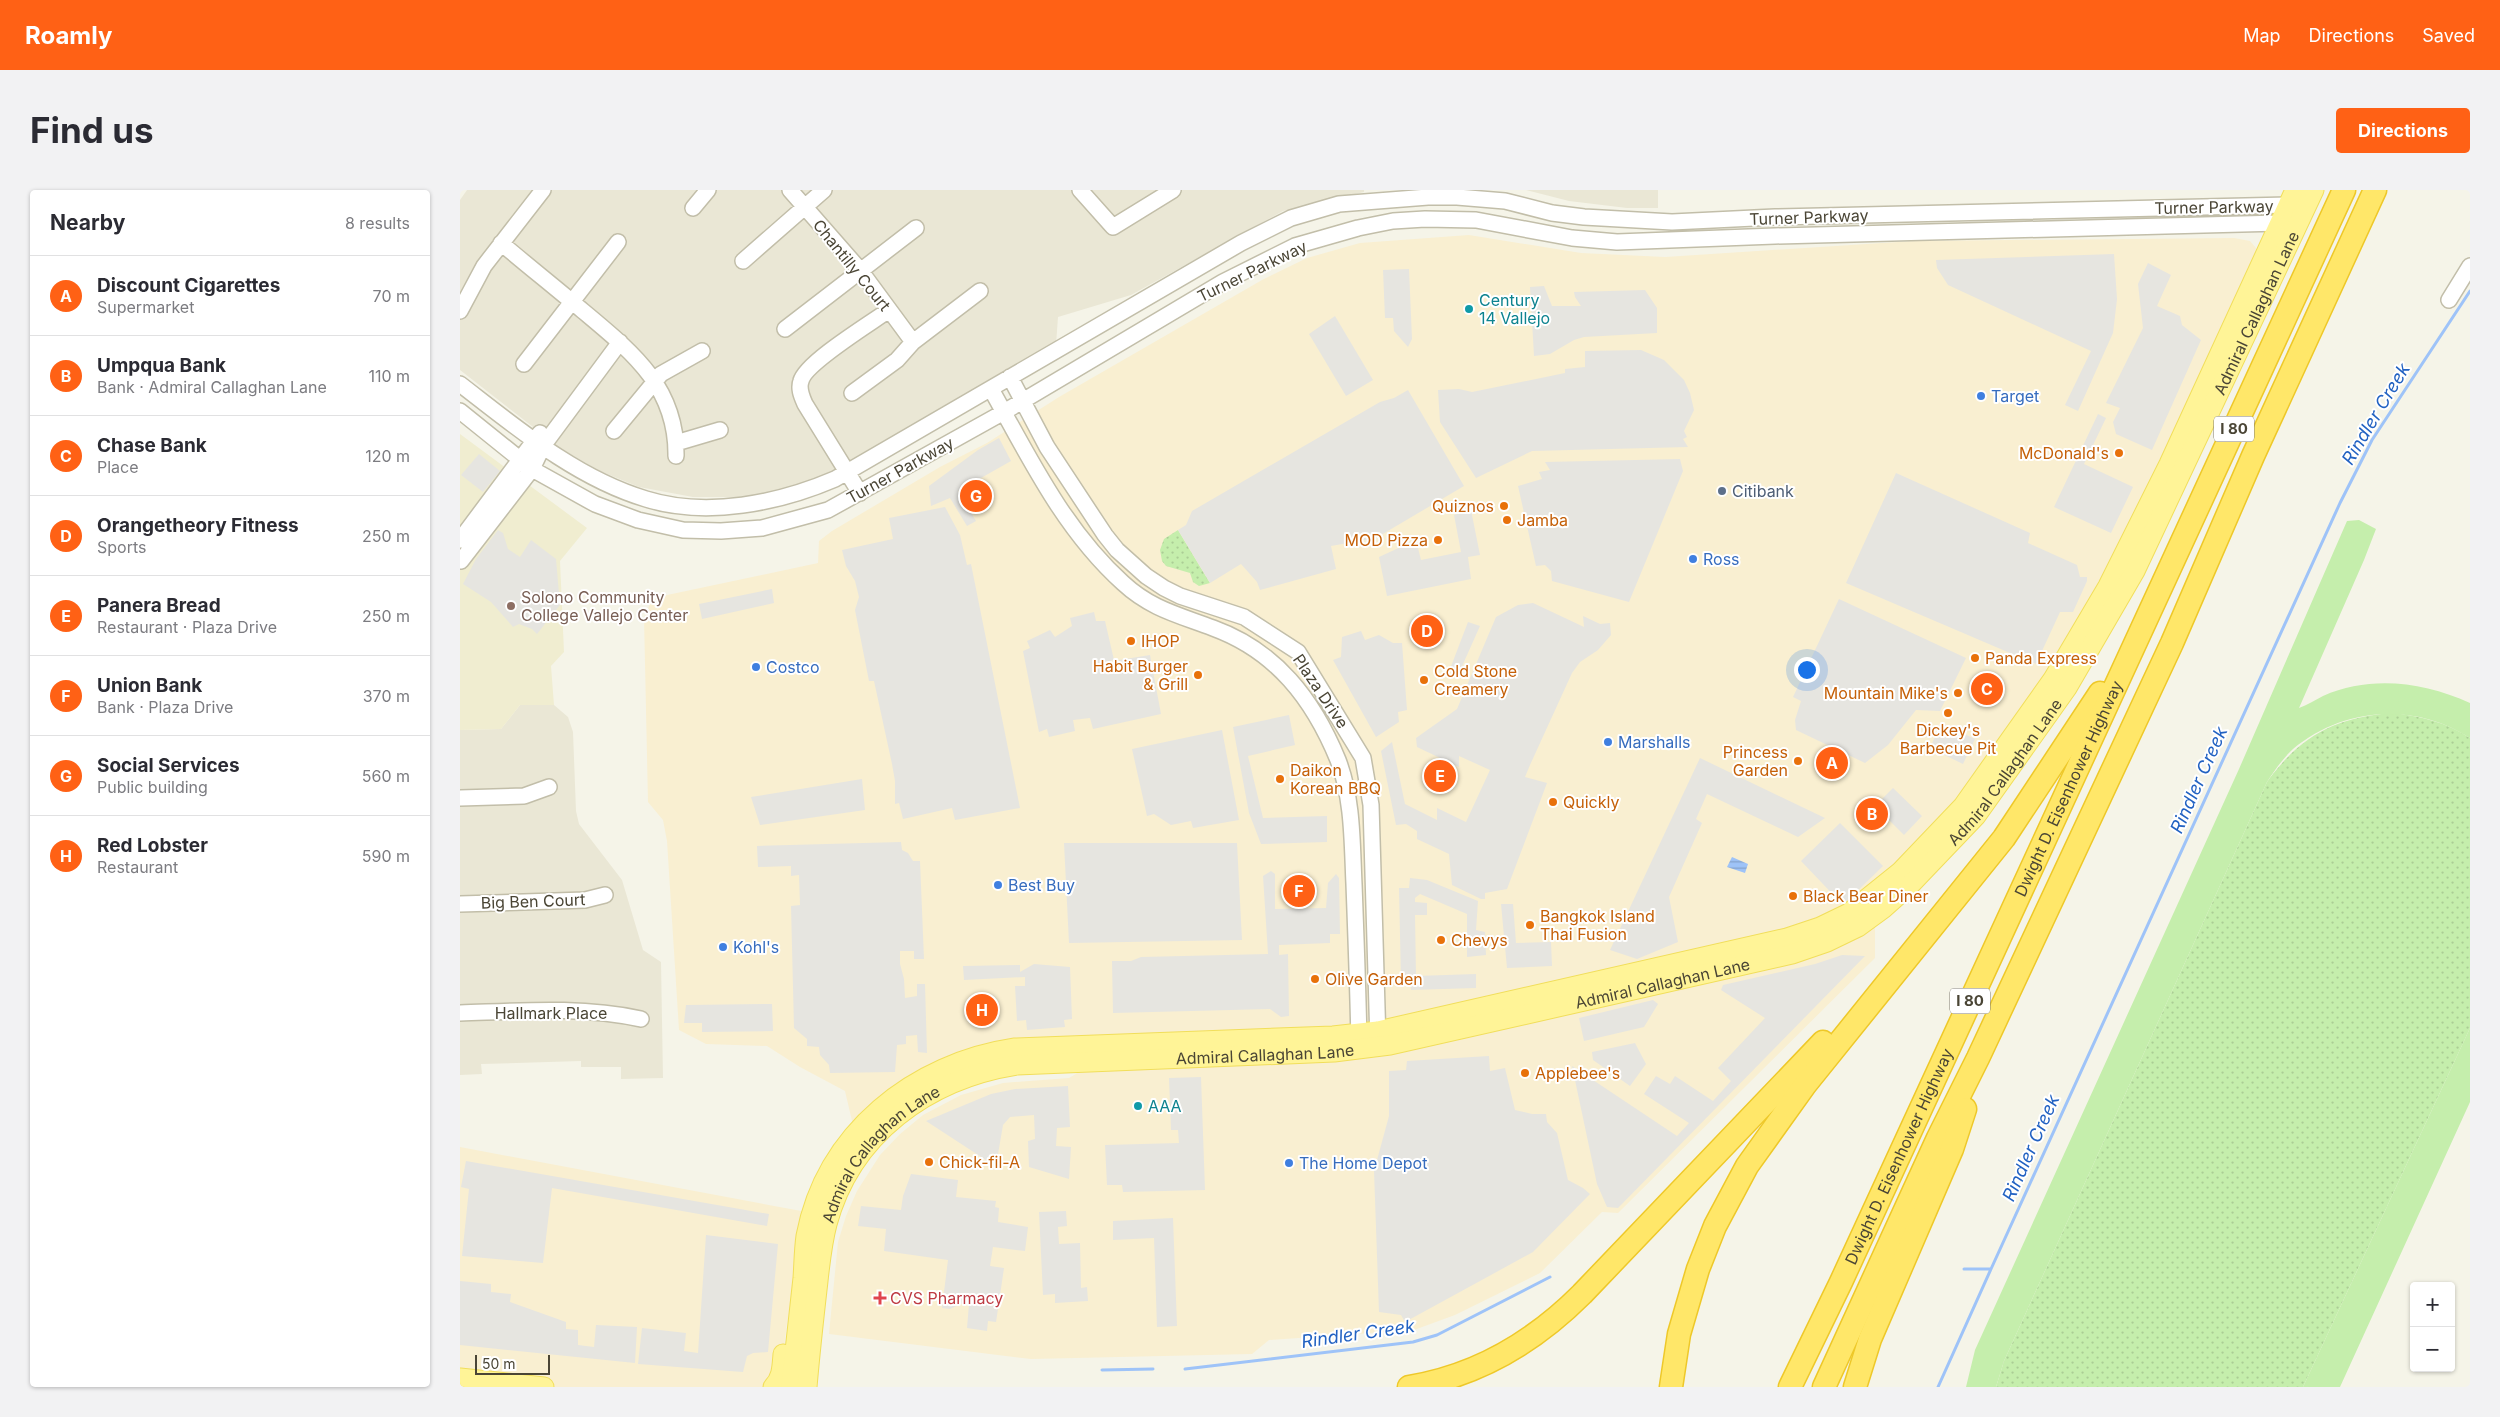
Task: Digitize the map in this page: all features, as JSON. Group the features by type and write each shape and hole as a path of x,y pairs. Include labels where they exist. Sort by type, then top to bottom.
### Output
{"highway":[{"name":"Dwight D. Eisenhower Highway","path":"1790,1387 1841,1282 2344,190"},
{"name":"Dwight D. Eisenhower Highway","path":"1824,1387 1942,1129 1978,1058 2172,643 2253,456 2375,190"},
{"path":"1670,1387 1679,1334 1696,1276 1715,1226 1735,1186 1758,1149 1791,1104 2009,832 2096,698 2124,669"},
{"path":"1409,1387 1459,1375 1490,1362 1532,1338 1558,1317 1918,944"},
{"path":"1855,1387 1885,1302 1952,1149 1978,1058"}],"main road":[{"name":"Admiral Callaghan Lane","path":"1378,1039 1787,938 1843,916 1886,884 1963,806 2069,654 2112,577 2169,464 2280,223 2295,203 2314,190"},
{"name":"Admiral Callaghan Lane","path":"807,1387 823,1242 836,1198 850,1171 878,1134 901,1112 928,1094 971,1075 1016,1065 1359,1042 1378,1039 1801,951 1827,942 1858,927 1898,897 1976,816 2083,663 2135,571 2295,203"},
{"name":"Admiral Callaghan Lane","path":"791,1387 805,1248 810,1221 820,1191 836,1162 855,1135 890,1099 920,1079 949,1065 981,1054 1030,1047 1359,1042"},
{"path":"773,1387 778,1382 781,1373 787,1322 805,1248"},
{"path":"809,1365 822,1387"},
{"path":"460,1378 544,1387"}],"street":[{"path":"460,311 484,266 543,190"},
{"path":"693,208 708,190"},
{"name":"Chantilly Court","path":"790,190 860,270 913,342"},
{"path":"743,262 824,190"},
{"path":"1080,190 1113,227 1173,190"},
{"path":"1429,194 1440,209 1464,210 1476,220"},
{"name":"Turner Parkway","path":"460,384 539,444 610,484 646,499 672,504 736,506 777,499 803,492 846,472 1241,243 1291,218 1339,204 1429,194 1505,201 1552,213 1584,217 1672,222 1775,217 2295,203"},
{"name":"Turner Parkway","path":"460,411 526,464 595,504 638,520 684,530 721,532 762,528 828,510 1004,412 1223,282 1295,246 1358,228 1393,221 1476,220 1572,238 1617,242 2280,223"},
{"path":"785,329 916,228"},
{"path":"524,364 618,242"},
{"path":"501,243 617,339 640,361 655,381 672,418 676,450 720,430"},
{"path":"2449,300 2470,266"},
{"path":"852,393 897,360 913,342 980,291"},
{"path":"860,493 805,404 800,390 800,382 810,367 889,310"},
{"path":"461,561 539,444 617,339"},
{"path":"614,431 661,374 702,351"},
{"name":"Plaza Drive","path":"1010,377 1047,447 1117,550 1146,576 1164,588 1180,596 1244,616 1298,652 1363,758 1371,805 1378,1039"},
{"name":"Plaza Drive","path":"990,389 1053,499 1084,543 1123,583 1143,599 1184,619 1234,636 1272,660 1291,680 1318,717 1338,761 1349,801 1359,1042"},
{"path":"460,540 526,464"},
{"path":"460,798 524,796 549,788"},
{"name":"Big Ben Court","path":"460,904 585,900 605,895"},
{"name":"Hallmark Place","path":"460,1013 578,1010 608,1012 641,1019"}],"shaded area":[{"path":"467,190 1364,190 1364,192 1283,211 1131,295 1058,317 1056,345 865,457 800,487 746,497 693,497 639,487 600,471 560,448 460,370 460,200"},
{"path":"1526,190 1658,190 1658,208 1627,208 1569,201"},
{"path":"1469,235 1581,253 1665,257 1913,241 2234,238 2250,241 2256,248 2255,263 2177,431 2071,638 1945,816 1857,900 1802,927 1358,1025 996,1043 979,1046 946,1057 916,1072 885,1093 853,1125 845,1091 800,1067 767,1046 706,1044 679,1030 667,841 663,820 648,802 644,617 653,598 818,563 819,541 832,531 940,467 987,443 1059,397 1262,280 1307,258 1360,243"},
{"path":"2114,254 2117,299 2113,333 2078,411 2065,405 2091,351 1948,285 1937,268 1936,260"},
{"path":"2148,263 2171,275 2157,306 2180,316 2182,325 2201,340 2152,450 2116,434 2113,422 2120,408 2106,403 2143,328 2138,284"},
{"path":"1409,269 1412,339 1408,347 1394,331 1393,318 1385,318 1383,270"},
{"path":"1544,286 1552,306 1581,306 1574,292 1645,290 1657,308 1657,333 1584,337 1574,340 1550,354 1534,356 1530,287"},
{"path":"1335,316 1373,380 1346,396 1309,334"},
{"path":"1641,350 1664,360 1684,380 1690,393 1694,410 1684,431 1687,437 1683,439 1688,447 1532,451 1476,478 1440,422 1438,390 1459,389 1472,392 1565,373 1565,369 1585,367 1585,351"},
{"path":"1408,390 1464,486 1376,538 1331,546 1336,569 1260,590 1257,582 1241,564 1210,583 1178,530 1186,525 1192,511 1380,402 1394,398"},
{"path":"2098,414 2106,418 2084,464 2133,487 2111,533 2054,507"},
{"name":"Solono Community College Vallejo Center","path":"460,434 587,528 560,561 564,652 551,666 554,705 520,705 501,729 460,730"},
{"path":"999,438 1011,461 958,491 976,521 967,526 950,498 931,506 929,486 978,450"},
{"path":"479,454 500,471 483,492 461,475"},
{"path":"1680,459 1683,471 1629,602 1552,581 1551,571 1545,565 1536,566 1518,486 1542,479 1539,472 1550,470 1545,462"},
{"path":"1896,473 2030,533 2028,543 2077,565 2080,577 2087,577 2073,612 2060,612 2036,664 1846,583"},
{"path":"945,507 960,535 967,565 971,564 1020,808 955,820 952,808 903,819 899,803 895,804 895,781 874,681 869,681 855,610 859,597 855,581 846,566 842,550 893,539 889,518"},
{"path":"1471,510 1480,555 1468,557 1471,579 1387,596 1379,557 1416,540 1421,560 1461,552 1454,515"},
{"path":"498,530 503,533 508,549 520,557 531,540 556,559 560,605 537,634 532,629 519,624 513,627 491,602 463,584 476,559"},
{"path":"772,589 774,603 702,619 699,604"},
{"path":"1839,599 1966,658 1940,711 1916,710 1888,745 1865,763 1796,730 1795,720 1801,701 1793,697"},
{"path":"1533,603 1584,627 1583,616 1600,624 1610,623 1611,635 1598,650 1580,662 1572,673 1525,777 1547,783 1507,889 1485,893 1485,899 1481,899 1452,885 1449,854 1417,839 1417,831 1406,824 1396,825 1381,751 1392,742 1405,804 1437,820 1437,808 1466,822 1490,770 1459,756 1459,767 1417,747 1416,738 1457,709 1496,617 1518,605"},
{"path":"1094,612 1096,621 1105,621 1114,660 1106,662 1109,673 1120,671 1119,660 1150,655 1161,714 1093,729 1090,718 1073,720 1075,731 1049,737 1047,729 1039,732 1023,651 1030,648 1027,641 1050,630 1055,637 1072,626 1070,618"},
{"path":"1468,622 1480,626 1459,673 1450,669"},
{"path":"1361,631 1365,640 1379,635 1393,643 1402,643 1407,710 1398,712 1399,722 1376,737 1333,660 1341,657 1342,637"},
{"path":"520,705 554,705 568,717 573,732 576,811 579,824 622,880 643,950 661,962 663,1078 621,1079 621,1067 581,1067 581,1061 481,1064 482,1074 460,1075 460,730 501,729"},
{"path":"1289,715 1295,745 1248,756 1263,818 1327,816 1327,842 1261,844 1249,813 1233,727"},
{"path":"1941,723 1975,739 1963,764 1930,748"},
{"path":"1222,730 1239,820 1193,828 1191,821 1171,825 1154,814 1147,816 1132,749"},
{"path":"1700,758 1825,818 1798,837 1707,794 1696,819 1702,823 1669,897 1678,942 1637,959 1610,950"},
{"path":"862,779 865,810 760,825 751,797"},
{"path":"1893,788 1922,816 1904,835 1875,806"},
{"path":"1840,823 1883,866 1843,905 1801,861"},
{"path":"901,842 902,850 908,853 913,861 920,861 924,959 914,959 914,951 900,951 900,964 904,979 905,998 917,996 917,984 925,984 927,1053 918,1052 917,1035 906,1036 906,1044 897,1045 895,1072 830,1073 829,1065 820,1055 819,1047 807,1046 807,1039 794,1028 791,906 800,905 799,875 791,876 791,866 758,867 757,846"},
{"path":"1064,843 1237,843 1242,940 1069,943"},
{"path":"1271,871 1275,874 1275,909 1326,908 1328,883 1336,874 1339,878 1340,934 1330,934 1330,943 1279,945 1279,955 1288,954 1289,1016 1281,1017 1270,1009 1113,1013 1112,961 1131,961 1141,957 1268,954 1263,876"},
{"path":"1410,878 1427,880 1478,901 1476,930 1485,932 1486,955 1467,957 1467,914 1420,894 1415,898 1415,902 1427,903 1427,915 1415,915 1416,976 1476,974 1476,988 1411,990 1410,982 1401,982 1399,888 1409,888"},
{"path":"1501,904 1513,904 1516,943 1551,942 1552,966 1507,968"},
{"path":"1875,919 1875,958 1618,1213 1602,1212 1540,1273 1455,1315 1414,1330 1269,1340 1252,1354 1031,1359 829,1334 838,1242 846,1216 857,1191 880,1155 900,1134 923,1115 961,1095 1003,1083 1069,1078 1091,1065 1370,1052"},
{"path":"1842,955 1865,956 1618,1208 1607,1207 1597,1184 1572,1066 1677,1136 1689,1123 1644,1094 1656,1076 1670,1084 1675,1076 1713,1101 1731,1081 1718,1068 1765,1018 1721,990 1723,985 1815,964"},
{"path":"1034,964 1070,967 1072,1019 1064,1020 1065,1027 1027,1030 1026,1020 1017,1021 1015,986 1025,986 1025,977 964,980 963,966 1020,965 1020,972"},
{"path":"1653,1000 1658,1004 1644,1027 1584,1041 1579,1018"},
{"path":"772,1004 773,1031 702,1032 702,1023 684,1023 686,1005"},
{"path":"1635,1043 1646,1064 1630,1086 1593,1060 1592,1052"},
{"path":"1489,1056 1490,1071 1505,1068 1515,1110 1532,1114 1546,1114 1547,1122 1557,1133 1568,1180 1590,1194 1533,1252 1405,1322 1401,1315 1379,1312 1374,1171 1389,1116 1389,1071 1406,1070 1407,1061"},
{"path":"1201,1077 1205,1190 1123,1192 1122,1185 1107,1185 1105,1145 1179,1143 1178,1130 1171,1130 1169,1078"},
{"path":"1068,1086 1070,1127 1057,1128 1056,1146 1071,1147 1069,1179 1029,1167 1028,1141 1035,1139 1034,1115 1010,1117 1003,1125 997,1160 992,1164 926,1121 991,1094 1015,1089"},
{"path":"460,1147 812,1213 787,1323 781,1373 772,1387 539,1387 460,1378"},
{"path":"466,1161 769,1214 767,1226 552,1188 543,1263 462,1256 469,1189 461,1187"},
{"path":"911,1174 958,1180 956,1197 996,1201 995,1207 999,1208 998,1222 1028,1227 1025,1251 993,1247 990,1266 1004,1268 996,1322 988,1321 987,1331 967,1328 969,1304 963,1303 950,1309 942,1308 948,1260 884,1251 886,1229 858,1226 861,1206 901,1210 903,1196"},
{"path":"1066,1211 1067,1226 1058,1227 1059,1244 1080,1243 1081,1288 1087,1287 1088,1301 1055,1303 1055,1294 1043,1295 1039,1212"},
{"path":"1173,1218 1177,1326 1157,1327 1154,1238 1113,1240 1113,1221"},
{"path":"706,1235 778,1244 768,1352 753,1353 747,1356 743,1372 638,1364 642,1328 686,1333 684,1351 698,1353"},
{"path":"460,1281 491,1284 491,1292 511,1294 510,1302 566,1322 566,1329 578,1330 578,1345 594,1347 596,1325 637,1327 635,1363 460,1345"}],"green space":[{"path":"2359,520 2376,529 2299,708 2341,689 2360,685 2378,683 2415,686 2434,690 2470,703 2470,738 2449,726 2426,719 2380,714 2334,724 2313,735 2293,749 2279,764 2267,782 2004,1361 1996,1387 1966,1387 1975,1350 2239,769 2347,521"},
{"path":"1178,530 1210,583 1199,586 1193,582 1190,573 1166,566 1162,561 1160,550 1164,539"},
{"path":"2392,713 2432,721 2461,732 2470,738 2470,1028 2303,1387 1996,1387 2004,1361 2267,782 2293,752 2321,732 2353,719"},
{"path":"2470,1028 2470,1102 2340,1387 2303,1387"}],"water":[{"path":"1732,857 1748,864 1745,873 1727,867"}],"waterway":[{"name":"Rindler Creek","path":"1964,1269 1991,1269 2340,503 2372,440 2470,291"},
{"path":"1938,1387 1991,1269"},
{"name":"Rindler Creek","path":"1185,1369 1413,1342 1437,1335 1550,1277"},
{"name":"Rindler Creek","path":"1102,1370 1153,1369"}],"place":[{"name":"Century 14 Vallejo","path":"1469,309"},
{"name":"Target","path":"1981,396"},
{"name":"McDonald's","path":"2119,453"},
{"name":"Citibank","path":"1722,491"},
{"name":"Social Services","path":"976,496"},
{"name":"Quiznos","path":"1504,506"},
{"name":"Jamba","path":"1507,520"},
{"name":"MOD Pizza","path":"1438,540"},
{"name":"Ross","path":"1693,559"},
{"name":"Solono Community College Vallejo Center","path":"511,606"},
{"name":"Orangetheory Fitness","path":"1427,631"},
{"name":"IHOP","path":"1131,641"},
{"name":"Panda Express","path":"1975,658"},
{"name":"Costco","path":"756,667"},
{"name":"Habit Burger & Grill","path":"1198,675"},
{"name":"Cold Stone Creamery","path":"1424,680"},
{"name":"Chase Bank","path":"1987,689"},
{"name":"Mountain Mike's","path":"1958,693"},
{"name":"Dickey's Barbecue Pit","path":"1948,713"},
{"name":"Marshalls","path":"1608,742"},
{"name":"Princess Garden","path":"1798,761"},
{"name":"Discount Cigarettes","path":"1832,763"},
{"name":"Panera Bread","path":"1440,776"},
{"name":"Daikon Korean BBQ","path":"1280,779"},
{"name":"Quickly","path":"1553,802"},
{"name":"Umpqua Bank","path":"1872,814"},
{"name":"Best Buy","path":"998,885"},
{"name":"Union Bank","path":"1299,891"},
{"name":"Black Bear Diner","path":"1793,896"},
{"name":"Bangkok Island Thai Fusion","path":"1530,925"},
{"name":"Chevys","path":"1441,940"},
{"name":"Kohl's","path":"723,947"},
{"name":"Olive Garden","path":"1315,979"},
{"name":"Red Lobster","path":"982,1010"},
{"name":"Applebee's","path":"1525,1073"},
{"name":"AAA","path":"1138,1106"},
{"name":"Chick-fil-A","path":"929,1162"},
{"name":"The Home Depot","path":"1289,1163"},
{"name":"CVS Pharmacy","path":"880,1298"}]}
